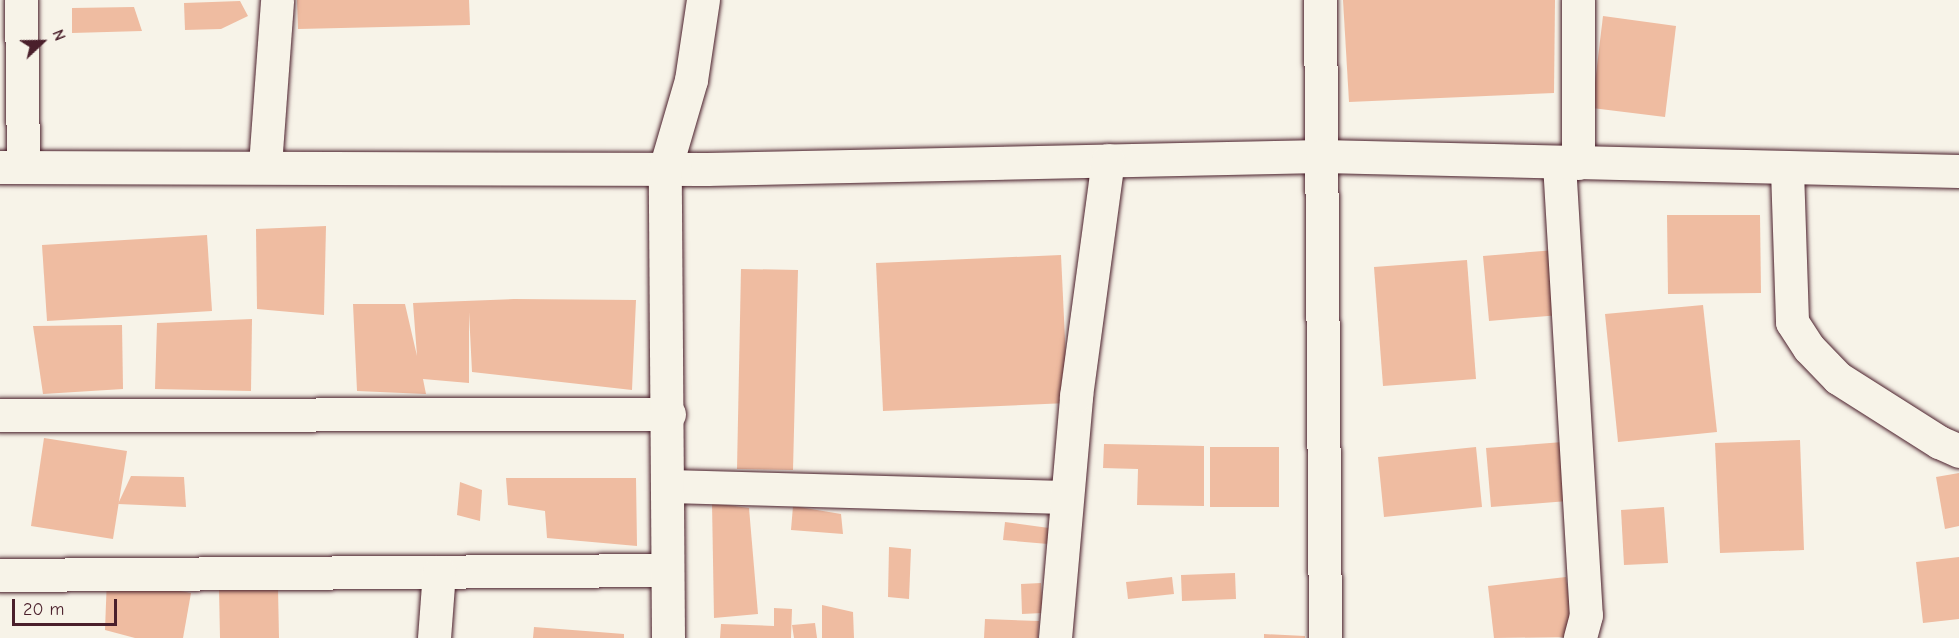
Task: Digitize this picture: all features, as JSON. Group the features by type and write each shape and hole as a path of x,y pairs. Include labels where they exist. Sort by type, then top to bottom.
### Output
{"street":[{"path":"21,0 11,167 265,165 665,169 1322,156 1787,170 1959,171"},
{"path":"265,165 278,0"},
{"path":"668,638 669,414 665,169 691,80 703,0"},
{"path":"1320,0 1325,638"},
{"path":"1578,0 1568,163 1586,615 1580,638"},
{"path":"1054,638 1066,497 1108,160"},
{"path":"1787,170 1792,322 1809,348 1838,378 1930,437 1959,450"},
{"path":"0,415 669,414"},
{"path":"668,486 1066,497"},
{"path":"0,575 668,570"},
{"path":"434,638 439,572"}],"building":[{"path":"297,0 469,0 470,25 298,29"},
{"path":"1343,0 1555,0 1554,93 1349,102"},
{"path":"240,1 248,16 221,29 185,30 184,3"},
{"path":"134,7 142,31 72,33 72,8"},
{"path":"1603,16 1676,26 1665,117 1592,108"},
{"path":"1667,215 1760,215 1761,293 1668,294"},
{"path":"326,226 324,315 257,309 256,229"},
{"path":"207,235 212,311 47,321 42,245"},
{"path":"1555,250 1560,315 1489,321 1483,256"},
{"path":"1061,255 1068,403 883,411 876,263"},
{"path":"1467,260 1476,379 1383,386 1374,267"},
{"path":"741,269 798,270 793,470 737,469"},
{"path":"514,299 636,300 632,390 472,372 469,312 469,383 423,379 426,394 357,391 353,304 405,304 417,356 413,303"},
{"path":"1703,305 1717,432 1618,442 1605,314"},
{"path":"252,319 251,391 155,389 157,323"},
{"path":"122,325 123,389 43,394 33,326"},
{"path":"44,438 127,451 113,539 31,526"},
{"path":"1800,440 1804,550 1720,553 1715,443"},
{"path":"1563,442 1568,501 1491,507 1486,448"},
{"path":"1104,444 1204,446 1204,506 1137,505 1138,469 1103,468"},
{"path":"1210,447 1279,447 1279,507 1210,507"},
{"path":"1476,447 1482,507 1384,517 1378,457"},
{"path":"1959,473 1959,526 1945,529 1936,477"},
{"path":"131,476 184,477 186,507 118,504"},
{"path":"506,478 636,478 637,546 547,538 545,511 508,505"},
{"path":"460,482 482,490 480,521 457,515"},
{"path":"712,503 749,508 758,614 714,618"},
{"path":"793,506 841,514 843,534 791,530"},
{"path":"1664,507 1668,563 1624,565 1621,510"},
{"path":"1005,522 1049,528 1048,544 1003,540"},
{"path":"889,547 911,549 909,599 888,597"},
{"path":"1959,557 1959,619 1923,623 1916,562"},
{"path":"1235,573 1236,599 1182,601 1181,575"},
{"path":"107,577 191,593 183,638 135,638 105,630"},
{"path":"1172,577 1174,594 1128,599 1126,582"},
{"path":"1566,577 1574,637 1494,638 1488,586"},
{"path":"1041,583 1043,613 1022,614 1021,584"},
{"path":"278,588 279,638 220,638 219,589"},
{"path":"822,605 853,612 854,638 822,638"},
{"path":"774,608 792,609 791,638 720,638 721,624 774,626"},
{"path":"985,619 1039,621 1038,638 984,638"},
{"path":"815,623 817,638 794,638 792,625"},
{"path":"534,627 624,634 624,638 533,638"},
{"path":"1264,634 1305,636 1305,638 1264,638"}]}
